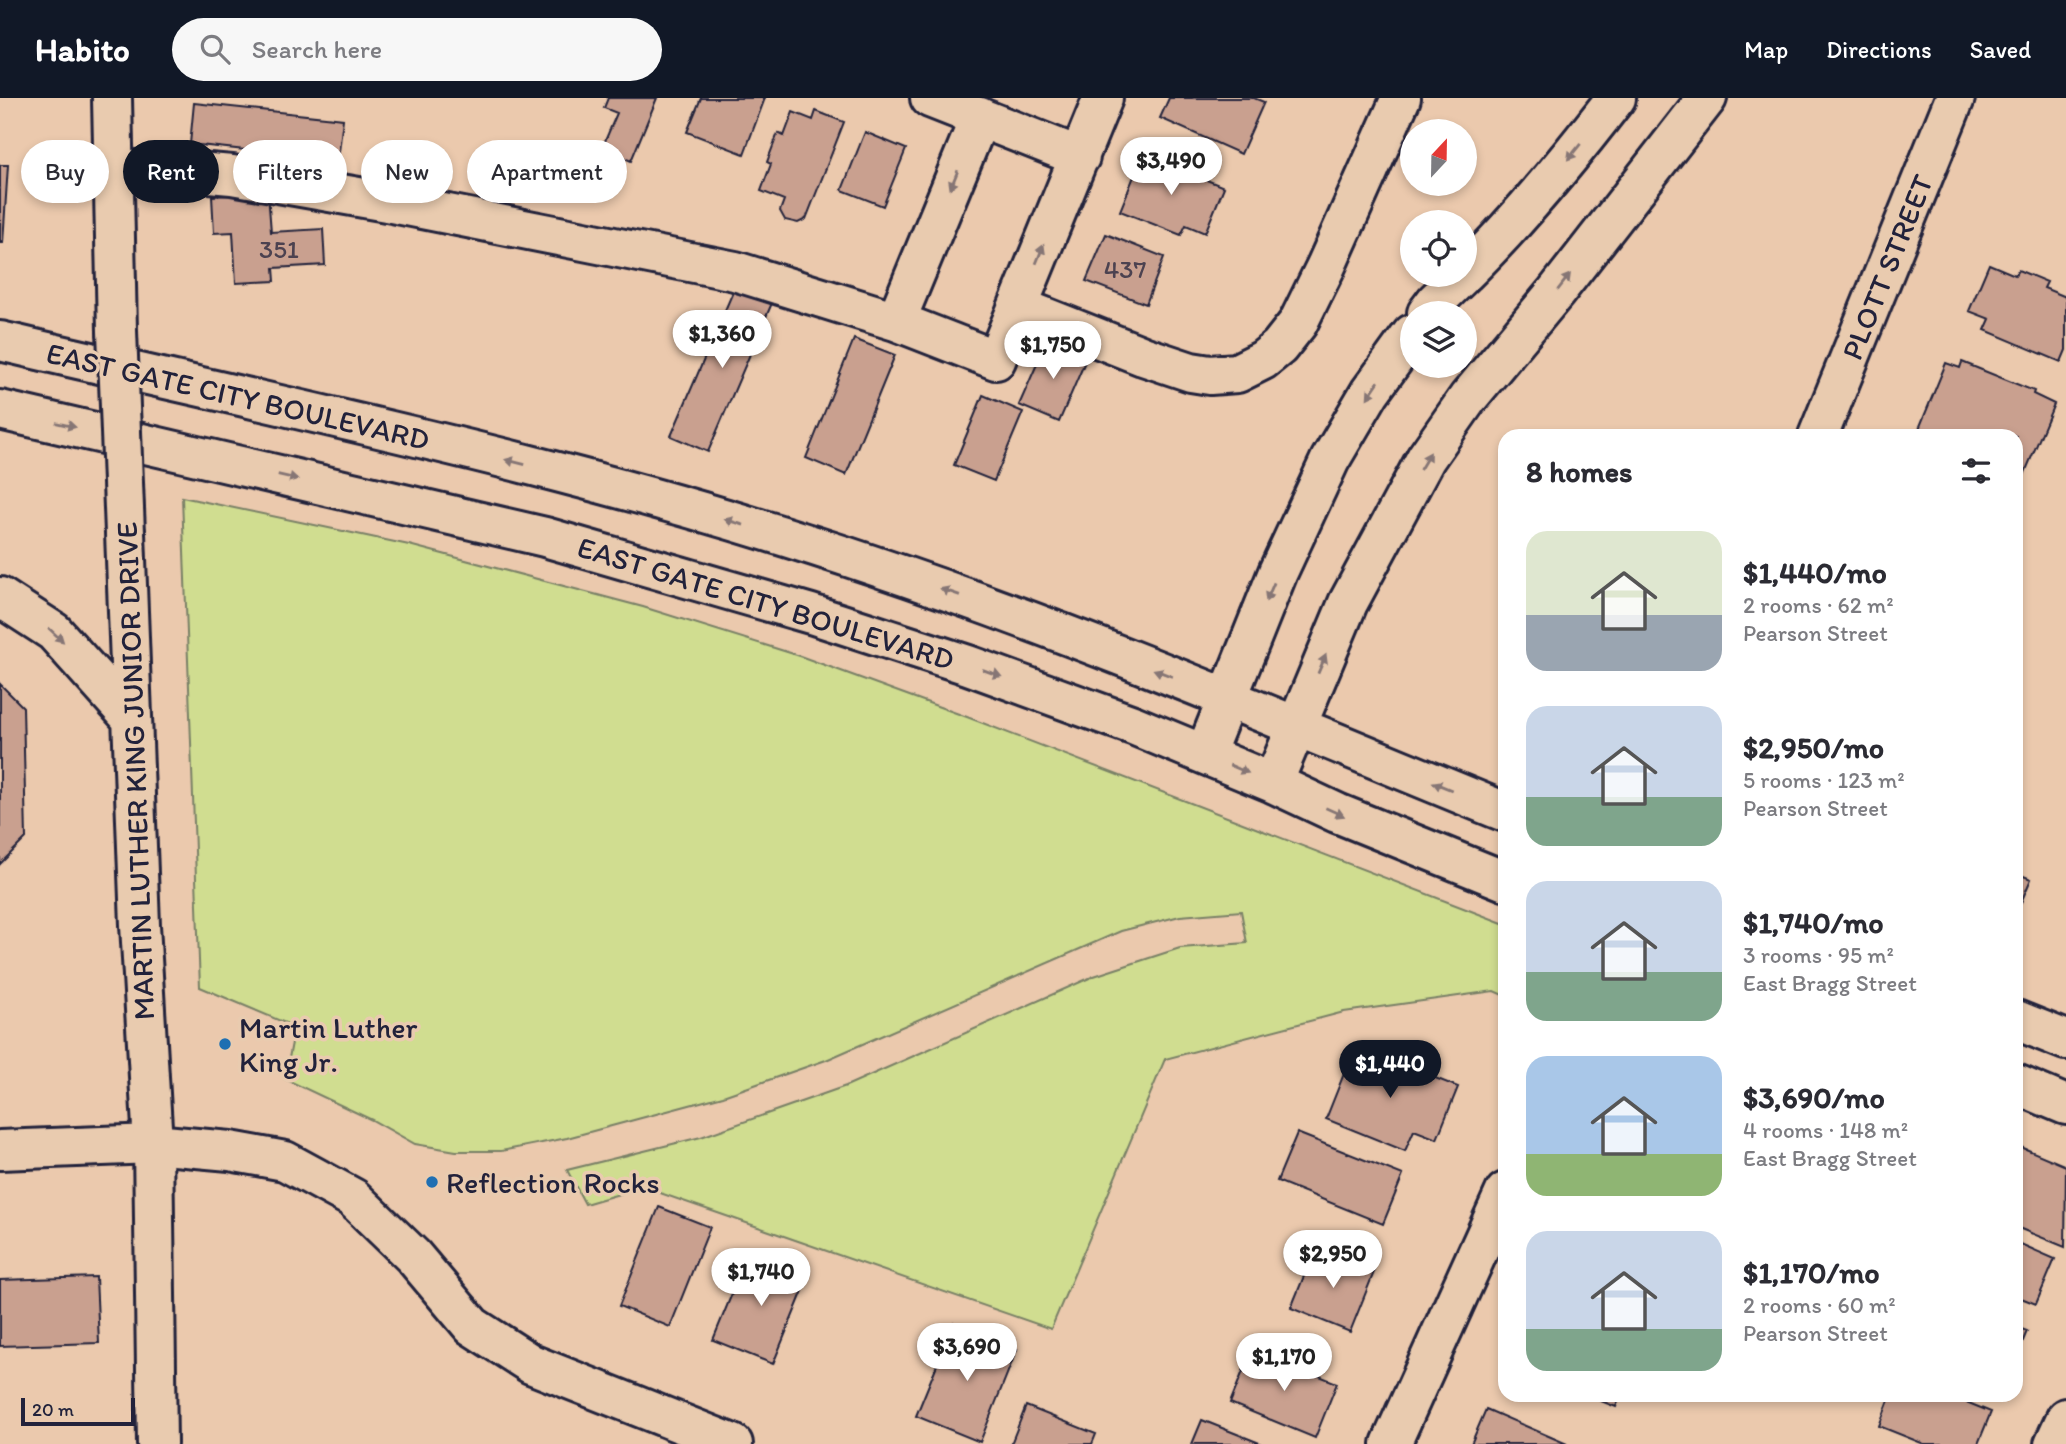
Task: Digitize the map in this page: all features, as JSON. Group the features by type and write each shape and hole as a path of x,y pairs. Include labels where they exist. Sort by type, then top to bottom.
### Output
{"main road":[{"name":"MARTIN LUTHER KING JUNIOR DRIVE","path":"112,98 117,331 131,718 153,1144 157,1444"},
{"path":"930,98 1080,157"},
{"path":"114,171 163,170 233,175 387,202 734,271 896,321 996,360 1103,98"},
{"path":"1019,307 1191,372 1210,375 1237,373 1263,360 1298,323 1401,98"},
{"path":"1477,261 1572,155 1616,98"},
{"path":"1273,783 1348,603 1426,458 1468,398 1556,292 1707,98"},
{"name":"PLOTT STREET","path":"1821,429 1955,98"},
{"path":"896,321 980,117"},
{"path":"1436,301 1451,287"},
{"name":"EAST GATE CITY BOULEVARD","path":"0,341 549,470 867,563 994,607 1227,698 1498,809"},
{"path":"1205,754 1278,572 1330,460 1370,392 1400,351"},
{"name":"EAST GATE CITY BOULEVARD","path":"0,410 545,537 811,614 968,665 1133,725 1273,783 1336,813 1498,878"},
{"path":"0,597 54,632 131,718"},
{"path":"2023,1023 2066,1040"},
{"path":"2023,1087 2066,1105"},
{"path":"0,1150 153,1144 230,1151 285,1161 353,1198 413,1256 472,1326 531,1364 733,1444"},
{"path":"1391,1444 1498,1207"},
{"path":"2054,1444 2066,1418"}],"green space":[{"path":"182,497 409,545 643,607 800,656 967,717 1498,921 1498,993 1494,991 1344,1012 1165,1059 1051,1329 643,1187 585,1204 567,1170 701,1137 846,1086 1094,976 1180,948 1247,943 1241,911 1180,916 1121,931 826,1060 723,1096 567,1138 501,1151 456,1151 415,1144 372,1120 285,1079 295,1027 200,987"}],"building":[{"path":"608,98 657,98 631,161 627,159 627,140 605,140 617,113 604,108"},
{"path":"701,98 765,98 744,154 687,132"},
{"path":"1169,98 1254,98 1264,102 1241,154 1160,118"},
{"path":"194,103 343,119 340,140 233,140 233,149 219,147 219,140 190,140"},
{"path":"816,111 844,122 806,219 798,223 785,220 780,211 784,200 761,191 771,164 767,162 778,133 784,136 793,112 813,120"},
{"path":"865,132 906,149 883,206 842,190"},
{"path":"1143,154 1224,187 1205,233 1186,225 1181,235 1120,211"},
{"path":"0,165 8,165 3,243 0,243"},
{"path":"233,195 233,203 269,203 271,232 323,229 325,265 274,268 275,281 236,283 233,232 214,233 212,203 219,203 219,196"},
{"path":"1106,234 1164,257 1146,304 1086,281"},
{"path":"1989,264 2015,275 2018,270 2047,282 2044,288 2066,297 2066,350 2061,362 1985,330 1990,319 1969,311"},
{"path":"735,287 772,303 708,452 671,436"},
{"path":"854,339 895,355 846,475 806,458"},
{"path":"1048,339 1087,357 1059,422 1019,405"},
{"path":"1962,362 2034,391 2033,394 2054,404 2024,475 2023,429 1919,429 1946,363 1960,368"},
{"path":"983,395 1023,412 994,481 954,465"},
{"path":"0,684 23,707 26,838 0,864"},
{"path":"2023,876 2031,879 2023,898"},
{"path":"1355,1046 1458,1087 1437,1139 1414,1130 1405,1151 1326,1119"},
{"path":"1297,1133 1403,1175 1383,1224 1277,1181"},
{"path":"2023,1148 2066,1166 2065,1247 2023,1230"},
{"path":"659,1207 710,1227 670,1327 619,1306"},
{"path":"2023,1245 2055,1259 2036,1304 2023,1299"},
{"path":"1315,1249 1374,1272 1350,1332 1291,1308"},
{"path":"749,1252 809,1276 773,1364 713,1340"},
{"path":"96,1277 99,1343 0,1346 0,1280"},
{"path":"954,1323 1017,1349 980,1442 916,1416"},
{"path":"1252,1349 1337,1383 1315,1438 1230,1403"},
{"path":"1604,1402 1618,1402 1616,1407"},
{"path":"1888,1402 1966,1402 1991,1412 1978,1444 1924,1444 1879,1426"},
{"path":"1026,1406 1096,1434 1092,1444 1011,1444"},
{"path":"1486,1409 1567,1444 1471,1444"},
{"path":"1202,1420 1262,1444 1192,1444"}],"place":[{"name":"Martin Luther King Jr.","path":"225,1044"},
{"name":"Reflection Rocks","path":"432,1182"}]}
